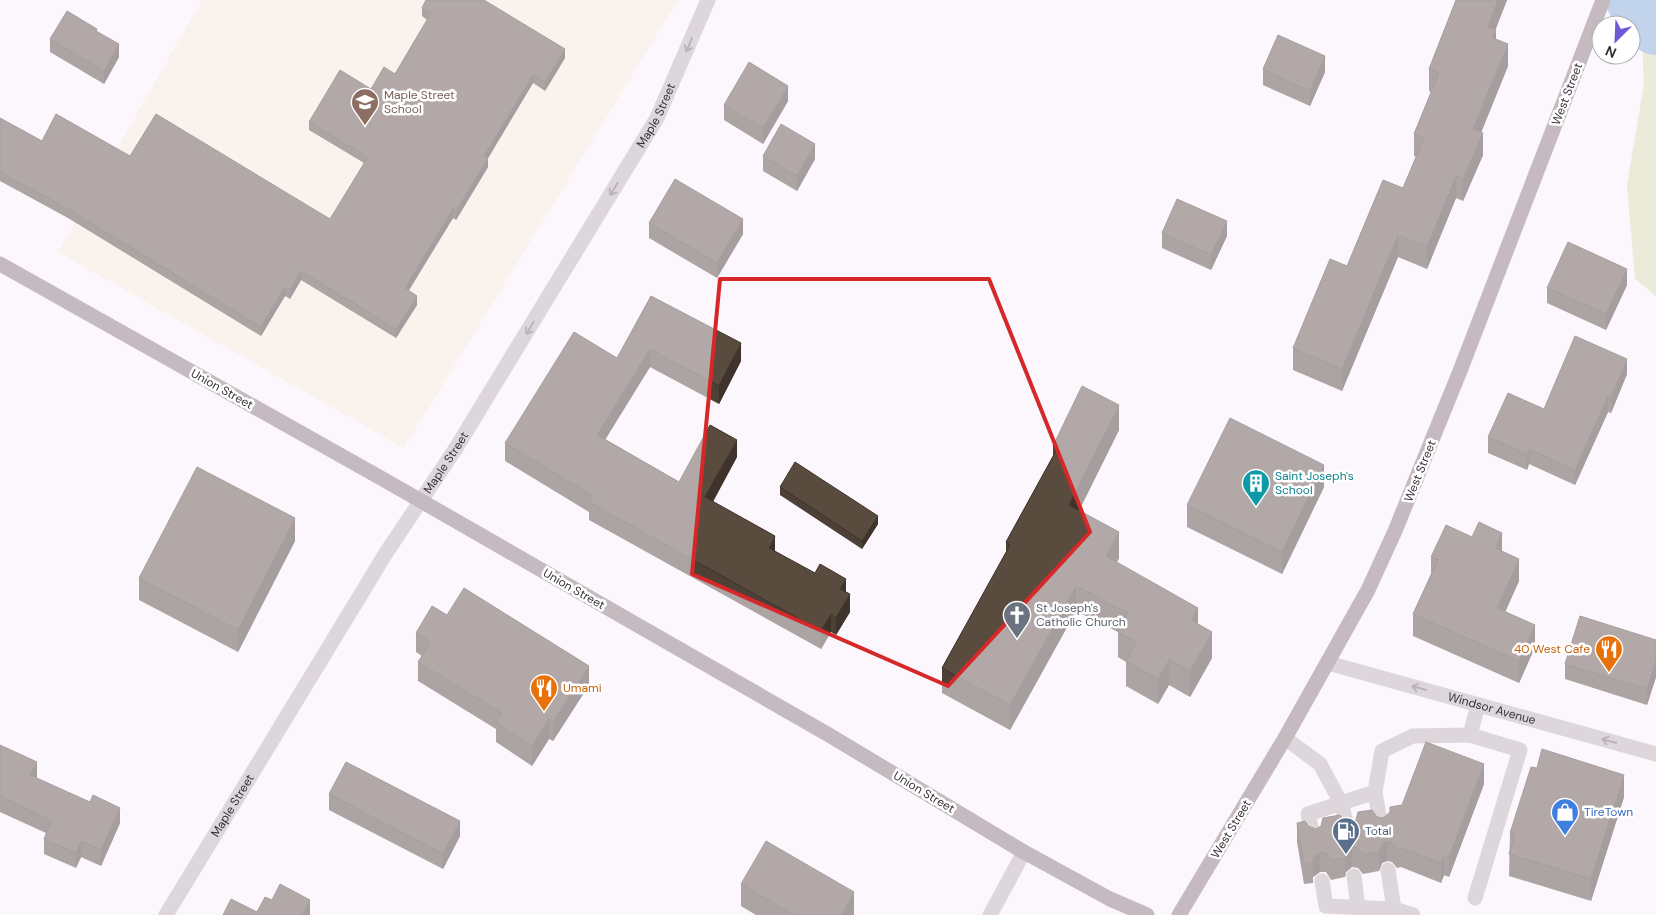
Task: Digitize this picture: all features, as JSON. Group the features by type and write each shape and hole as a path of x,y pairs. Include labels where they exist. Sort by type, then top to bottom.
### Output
{"main road":[{"name":"West Street","path":"1179,915 1285,738 1368,590 1407,503 1467,353 1603,0"},
{"name":"Union Street","path":"0,264 421,501 829,735 1024,852 1110,899 1147,915"}],"street":[{"name":"Maple Street","path":"166,915 381,561 456,448 657,118 708,0"},
{"name":"Windsor Avenue","path":"1328,664 1656,754"},
{"path":"1470,735 1478,705"},
{"path":"1381,828 1375,792 1382,751 1413,736 1470,735 1520,750 1475,898"},
{"path":"1285,738 1320,764 1341,803 1349,833"},
{"path":"1314,839 1308,814 1375,792"},
{"path":"990,915 1024,852"},
{"path":"1388,870 1394,909"},
{"path":"1354,876 1359,912"},
{"path":"1322,881 1326,906 1359,912 1394,909 1413,915"}],"highlighted area":[{"path":"720,279 989,279 1090,532 948,686 692,574"}],"shaded area":[{"name":"Maple Street School","path":"202,0 678,0 404,448 58,252"}],"green space":[{"path":"1651,0 1656,0 1656,296 1635,279 1627,185 1644,84 1641,24"}],"building":[{"path":"426,0 484,0 565,49 545,82 533,75 484,156 488,158 456,211 453,209 405,288 417,296 396,329 301,271 290,290 285,287 261,327 68,209 0,172 0,118 42,141 56,114 130,156 156,114 330,219 368,157 309,122 340,70 371,89 384,67 395,74 431,13 422,8"},
{"path":"1456,0 1498,0 1488,27 1496,30 1493,38 1508,44 1473,129 1483,133 1463,179 1456,176 1427,247 1398,235 1342,369 1293,348 1330,259 1347,266 1383,180 1403,188 1424,138 1414,134 1439,73 1429,69"},
{"path":"67,11 119,44 104,71 50,39"},
{"path":"1278,35 1325,56 1310,91 1263,69"},
{"path":"749,62 788,86 763,128 724,105"},
{"path":"781,124 815,144 797,176 763,156"},
{"path":"675,179 743,219 717,263 649,223"},
{"path":"1177,199 1227,221 1211,255 1162,233"},
{"path":"1568,242 1627,269 1606,314 1547,288"},
{"path":"651,296 741,343 719,386 650,349 597,435 679,482 710,425 737,440 705,497 775,536 769,548 815,573 820,564 846,579 840,589 850,594 836,618 831,614 821,631 589,502 593,496 505,443 574,332 617,358"},
{"path":"1575,336 1627,359 1611,397 1608,396 1575,470 1529,449 1527,454 1488,437 1508,393 1544,409"},
{"path":"1082,386 1119,405 1069,505 1119,532 1106,556 1198,608 1191,620 1212,632 1190,671 1169,660 1158,679 1126,661 1136,642 1118,632 1128,613 1076,586 1010,705 942,668 1010,545 1006,542 1057,449 1053,446"},
{"name":"Saint Joseph's School","path":"1230,418 1324,465 1282,552 1187,505"},
{"path":"795,462 878,516 862,541 780,487"},
{"path":"197,467 295,518 238,630 139,578"},
{"path":"1479,522 1502,533 1495,548 1519,559 1497,608 1535,625 1519,661 1413,614 1438,560 1431,557 1446,525 1472,537"},
{"path":"464,588 589,666 553,722 549,719 532,746 496,723 502,713 418,662 431,642 416,633 432,606 447,615"},
{"path":"1580,616 1656,640 1656,661 1647,689 1565,664"},
{"path":"1426,742 1484,764 1449,857 1444,856 1441,863 1401,848 1397,849 1392,842 1387,841 1382,844 1379,852 1363,855 1358,848 1352,847 1346,852 1345,858 1331,860 1326,853 1320,852 1313,858 1313,863 1304,865 1297,823 1305,821 1308,826 1316,829 1321,826 1323,818 1340,815 1343,820 1351,823 1356,820 1358,812 1372,810 1377,817 1383,818 1390,812 1390,807 1402,805"},
{"path":"0,745 37,762 30,775 90,802 93,795 120,808 101,850 81,841 76,853 44,839 52,821 0,796"},
{"path":"1542,749 1624,775 1591,879 1509,854 1515,835 1510,833 1531,767 1537,768"},
{"path":"346,762 460,821 443,854 329,794"},
{"path":"766,841 854,892 841,915 794,915 741,884"},
{"path":"280,884 310,900 302,915 223,915 231,899 257,912 265,897 272,900"}],"waterway":[{"path":"1636,0 1656,25"}],"place":[{"name":"Maple Street School","path":"365,126"},
{"name":"Saint Joseph's School","path":"1256,507"},
{"name":"St Joseph's Catholic Church","path":"1017,639"},
{"name":"40 West Cafe","path":"1609,673"},
{"name":"Umami","path":"544,712"},
{"name":"TireTown","path":"1565,836"},
{"name":"Total","path":"1346,855"}]}
